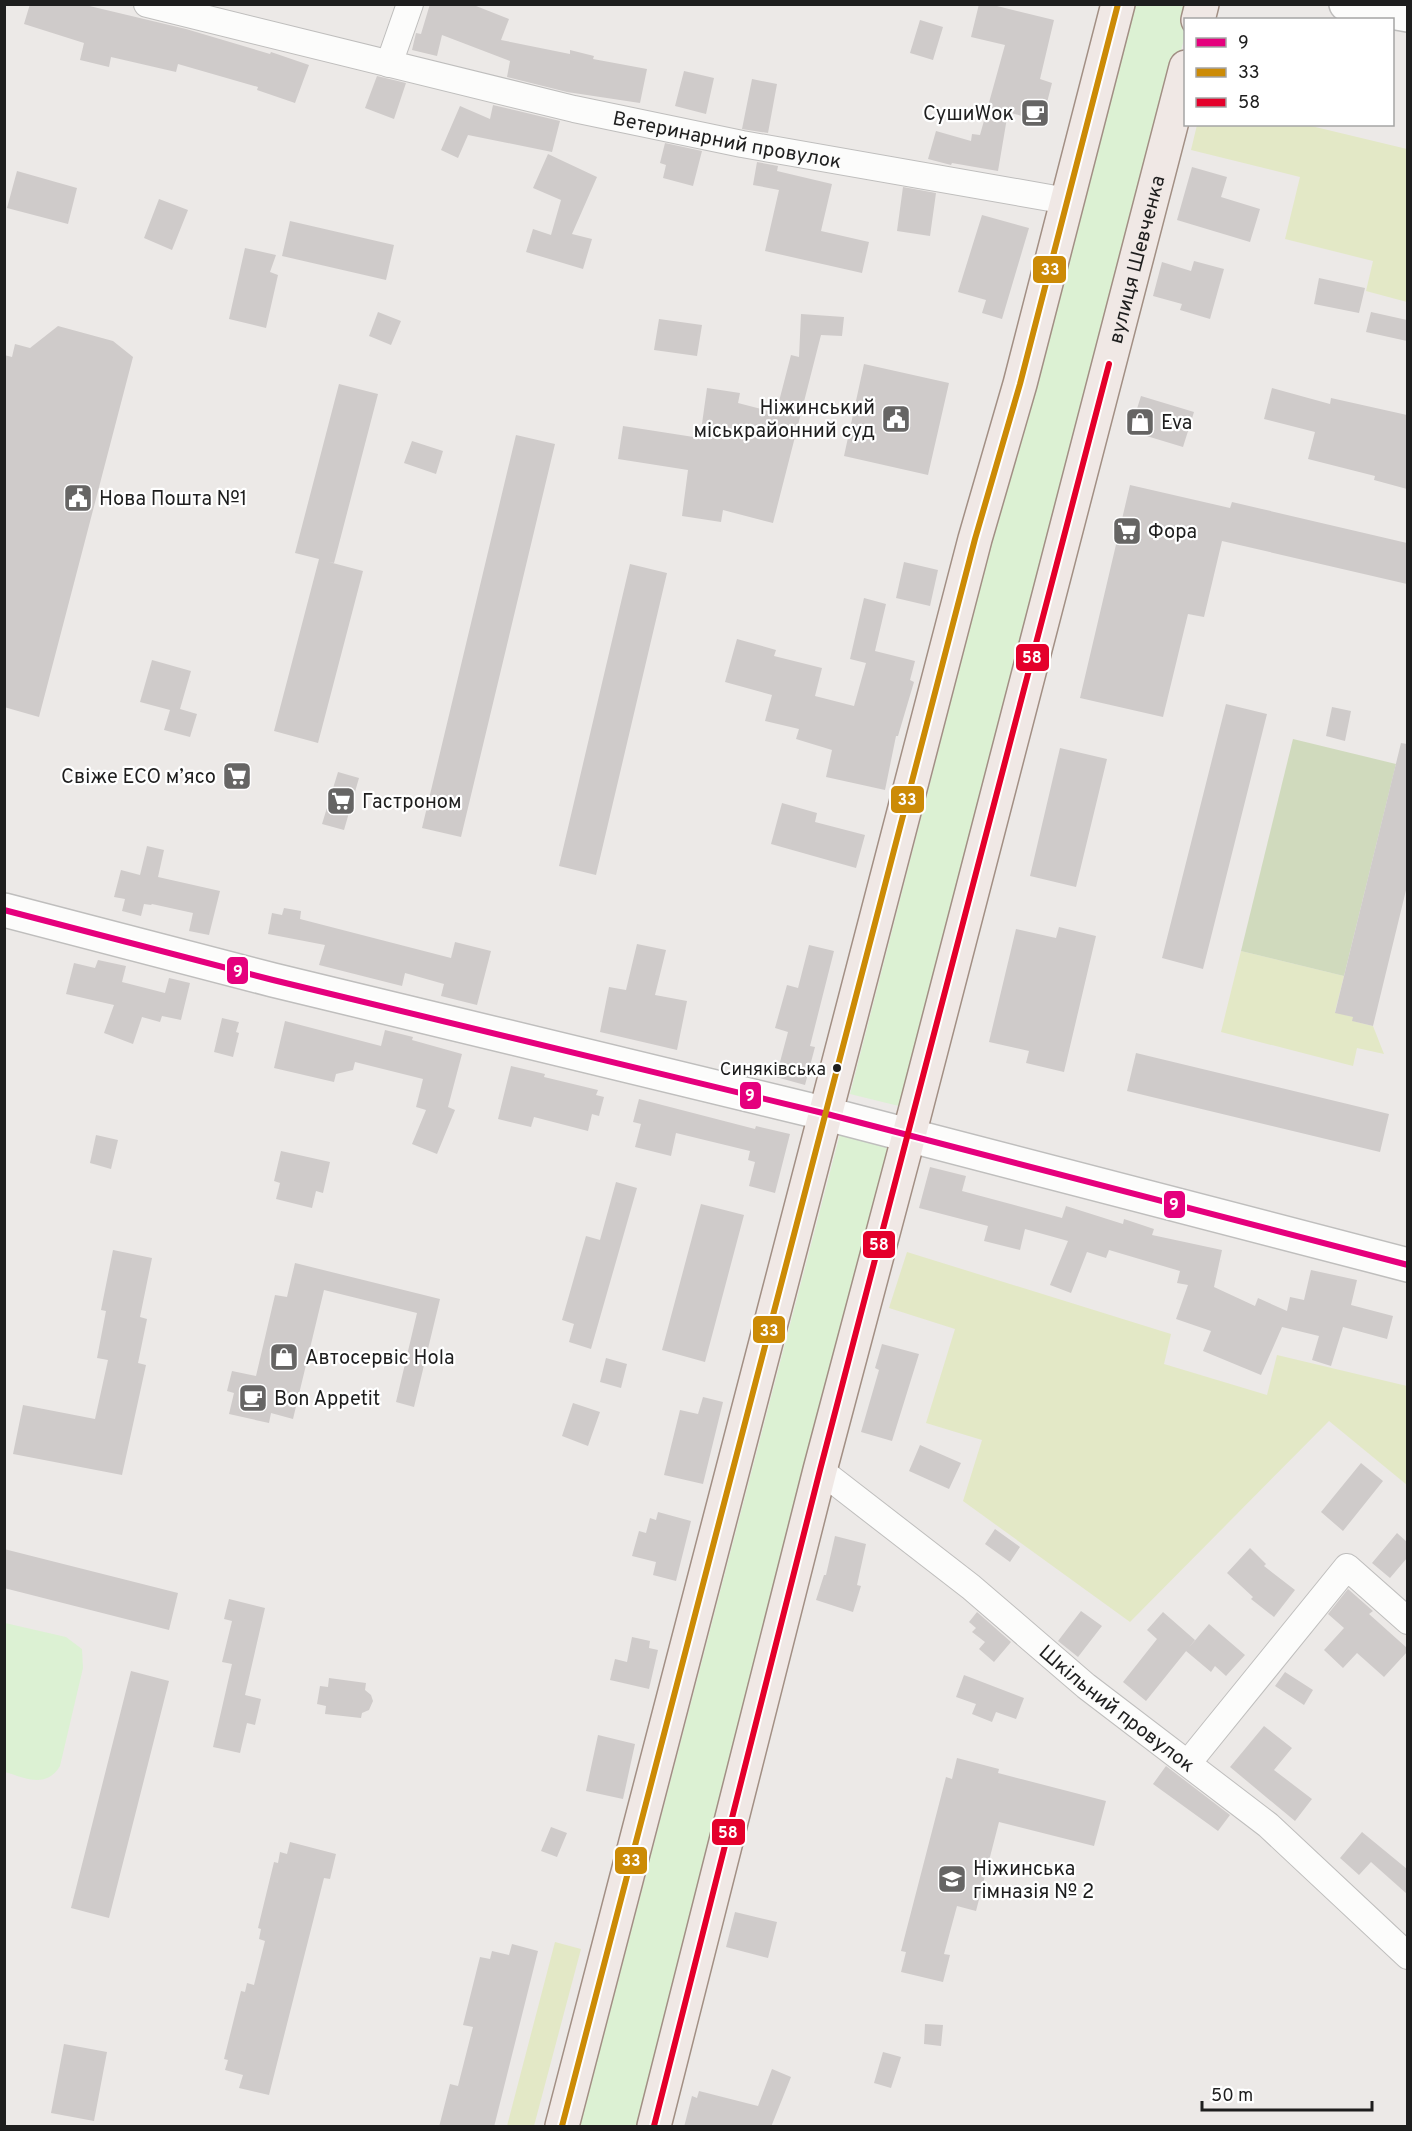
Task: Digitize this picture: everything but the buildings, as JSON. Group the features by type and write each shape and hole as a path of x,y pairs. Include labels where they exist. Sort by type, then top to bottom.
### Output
{"main road":[{"path":"562,2127 975,539 1020,384 1118,4"},
{"name":"вулиця Шевченка","path":"654,2127 820,1470 1184,71"}],"street":[{"name":"Ветеринарний провулок","path":"147,4 574,109 742,144 1067,201"},
{"path":"389,64 410,4"},
{"path":"1346,4 1407,15"},
{"path":"4,910 273,980 827,1114 1407,1265"},
{"name":"Шкільний провулок","path":"820,1470 970,1587 1132,1723 1268,1825 1407,1956"},
{"path":"1188,1763 1347,1567 1407,1622"}],"green space":[{"path":"1130,5 1193,5 1187,18 1184,18 1184,39 907,1108 850,1094"},
{"path":"1197,126 1311,126 1407,149 1407,302 1366,291 1373,261 1285,239 1300,177 1191,150"},
{"path":"1293,739 1396,764 1344,976 1241,951"},
{"path":"1241,951 1344,976 1335,1012 1353,1017 1353,1021 1373,1026 1384,1054 1357,1048 1353,1066 1221,1032"},
{"path":"840,1134 897,1149 638,2126 580,2126"},
{"path":"907,1252 1171,1334 1164,1364 1267,1395 1277,1355 1407,1386 1407,1485 1329,1421 1130,1622 963,1501 982,1440 926,1423 955,1329 889,1308"},
{"path":"5,1623 66,1637 82,1649 83,1668 60,1766 54,1773 42,1780 28,1779 5,1772"},
{"path":"555,1942 581,1949 534,2126 507,2126"}],"transit line":[{"name":"33","path":"562,2126 975,539 1020,384 1118,4"},
{"name":"58","path":"654,2126 820,1470 1109,364"},
{"name":"9","path":"4,910 273,980 827,1114 1408,1265"}],"place":[{"name":"СушиWок","path":"1035,113"},
{"name":"Ніжинський міськрайонний суд","path":"896,419"},
{"name":"Eva","path":"1140,422"},
{"name":"Нова Пошта №1","path":"78,498"},
{"name":"Фора","path":"1127,531"},
{"name":"Свіже ECO м’ясо","path":"237,776"},
{"name":"Гастроном","path":"341,801"},
{"name":"Синяківська","path":"837,1068"},
{"name":"Автосервіс Hola","path":"284,1357"},
{"name":"Bon Appetit","path":"253,1398"},
{"name":"Ніжинська гімназія № 2","path":"952,1879"}]}
